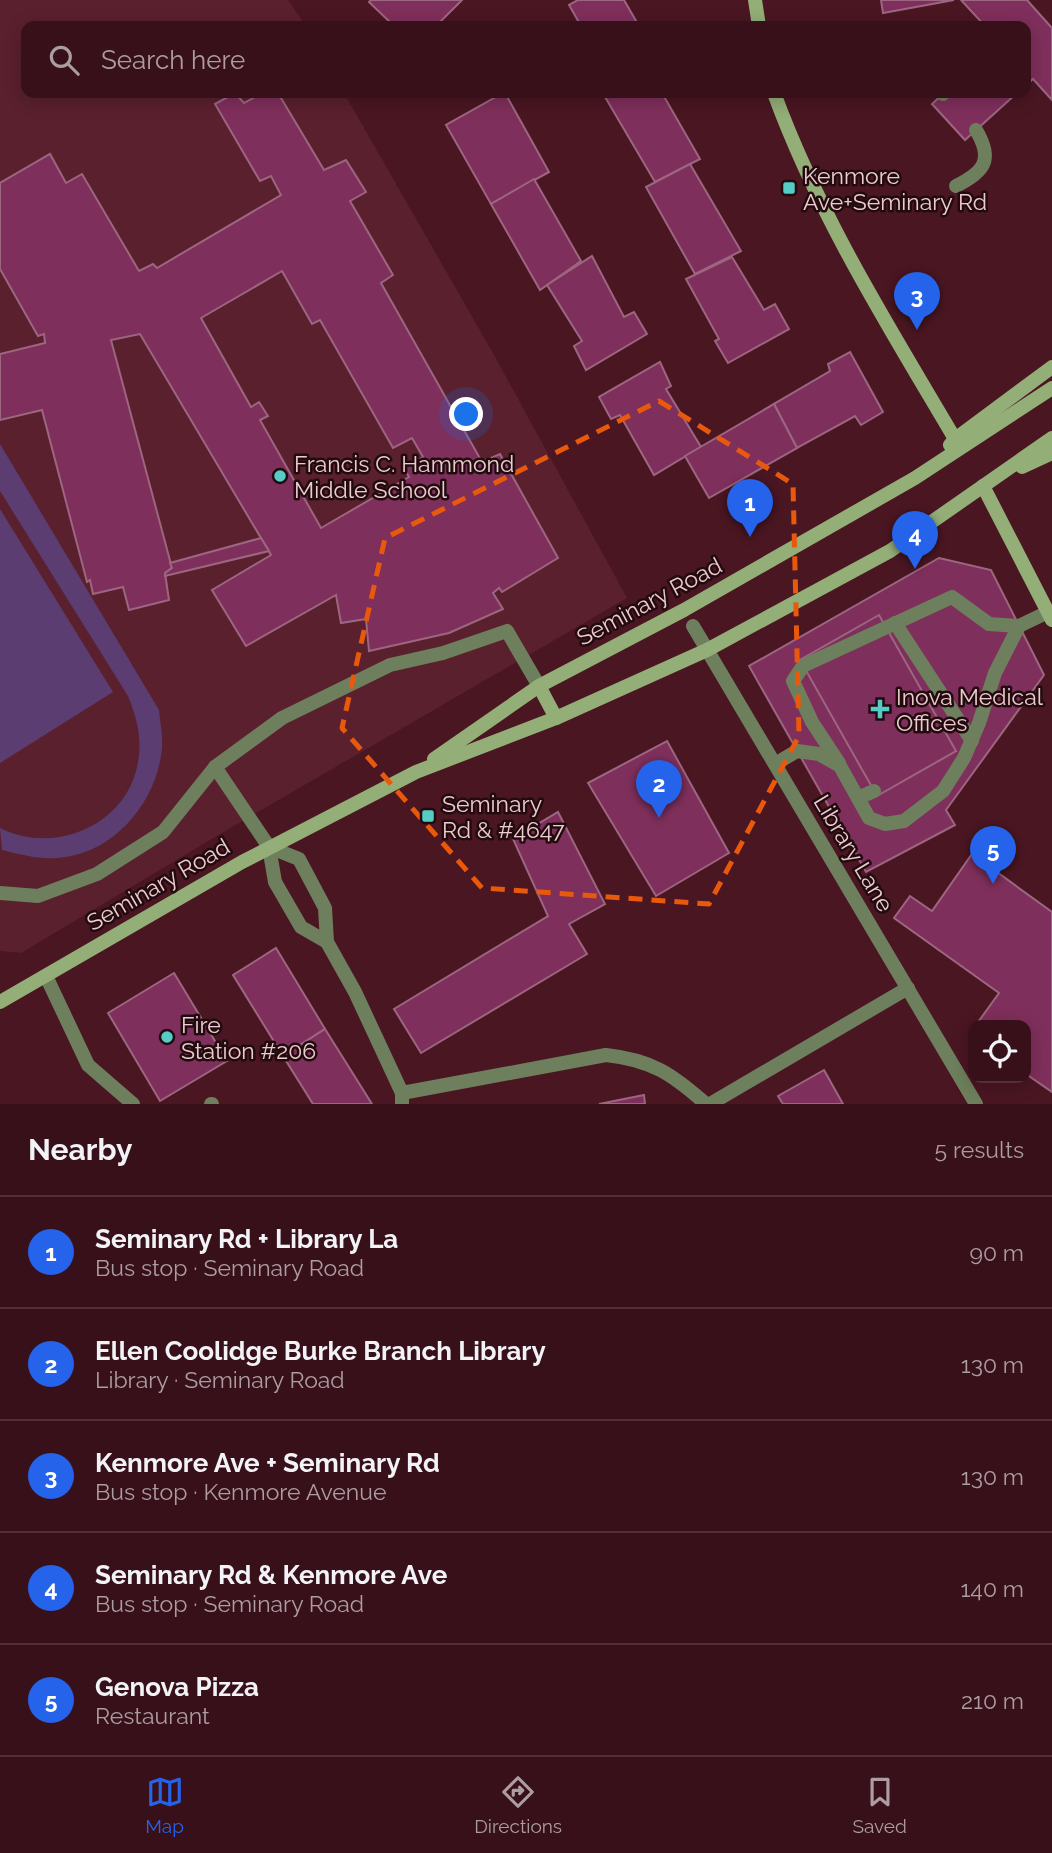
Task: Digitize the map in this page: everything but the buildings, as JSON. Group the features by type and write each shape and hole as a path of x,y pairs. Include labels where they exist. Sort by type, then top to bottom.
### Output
{"main road":[{"path":"755,0 758,21"},
{"path":"776,98 794,148 821,206 955,439"},
{"path":"935,464 955,439 1052,367"},
{"name":"Seminary Road","path":"416,772 539,685 684,610 915,478 1052,388"},
{"name":"Seminary Road","path":"0,1002 269,848 416,772 556,718 707,650 890,551 1052,438"},
{"path":"1050,616 983,486 1052,453"},
{"path":"539,685 556,718"}],"lane":[{"path":"956,186 979,174 983,168 985,149 976,130"},
{"path":"1019,626 995,673 972,741 943,790 904,821 885,824 869,818 841,766 812,722 793,681 803,666 952,597 989,624 1019,626 1050,616"},
{"path":"895,623 972,741"},
{"name":"Library Lane","path":"693,626 976,1104"},
{"path":"0,893 38,895 97,874 163,832 215,767 282,718 390,665 443,653 507,631 539,685"},
{"path":"775,764 797,751 819,754 841,766"},
{"path":"215,767 269,848 275,882 301,927 327,942"},
{"path":"858,798 874,791"},
{"path":"269,848 299,859 325,908 327,942 355,992 402,1099 606,1055 633,1058 658,1068 679,1080 708,1104 908,988"},
{"path":"46,975 88,1065 133,1104"}],"highlighted area":[{"path":"659,401 793,484 799,736 709,904 482,888 342,728 385,538"}],"shaded area":[{"name":"Francis C. Hammond Middle School","path":"0,0 288,0 303,21 21,21 21,98 347,98 494,355 627,598 21,953 0,951"},
{"path":"0,444 159,710 162,748 159,767 143,803 118,833 85,852 66,857 41,858 2,850 0,828 22,836 45,838 68,835 89,827 108,815 123,798 134,778 139,754 139,732 128,696 0,491"},
{"path":"0,509 113,692 0,763"}],"place":[{"name":"Kenmore Ave+Seminary Rd","path":"789,188"},
{"name":"Kenmore Ave + Seminary Rd","path":"917,330"},
{"name":"Francis C. Hammond Middle School","path":"280,476"},
{"name":"Seminary Rd + Library La","path":"750,537"},
{"name":"Seminary Rd & Kenmore Ave","path":"915,569"},
{"name":"Inova Medical Offices","path":"880,709"},
{"name":"Seminary Rd & #4647","path":"428,816"},
{"name":"Ellen Coolidge Burke Branch Library","path":"659,818"},
{"name":"Genova Pizza","path":"993,884"},
{"name":"Fire Station #206","path":"167,1037"}]}
